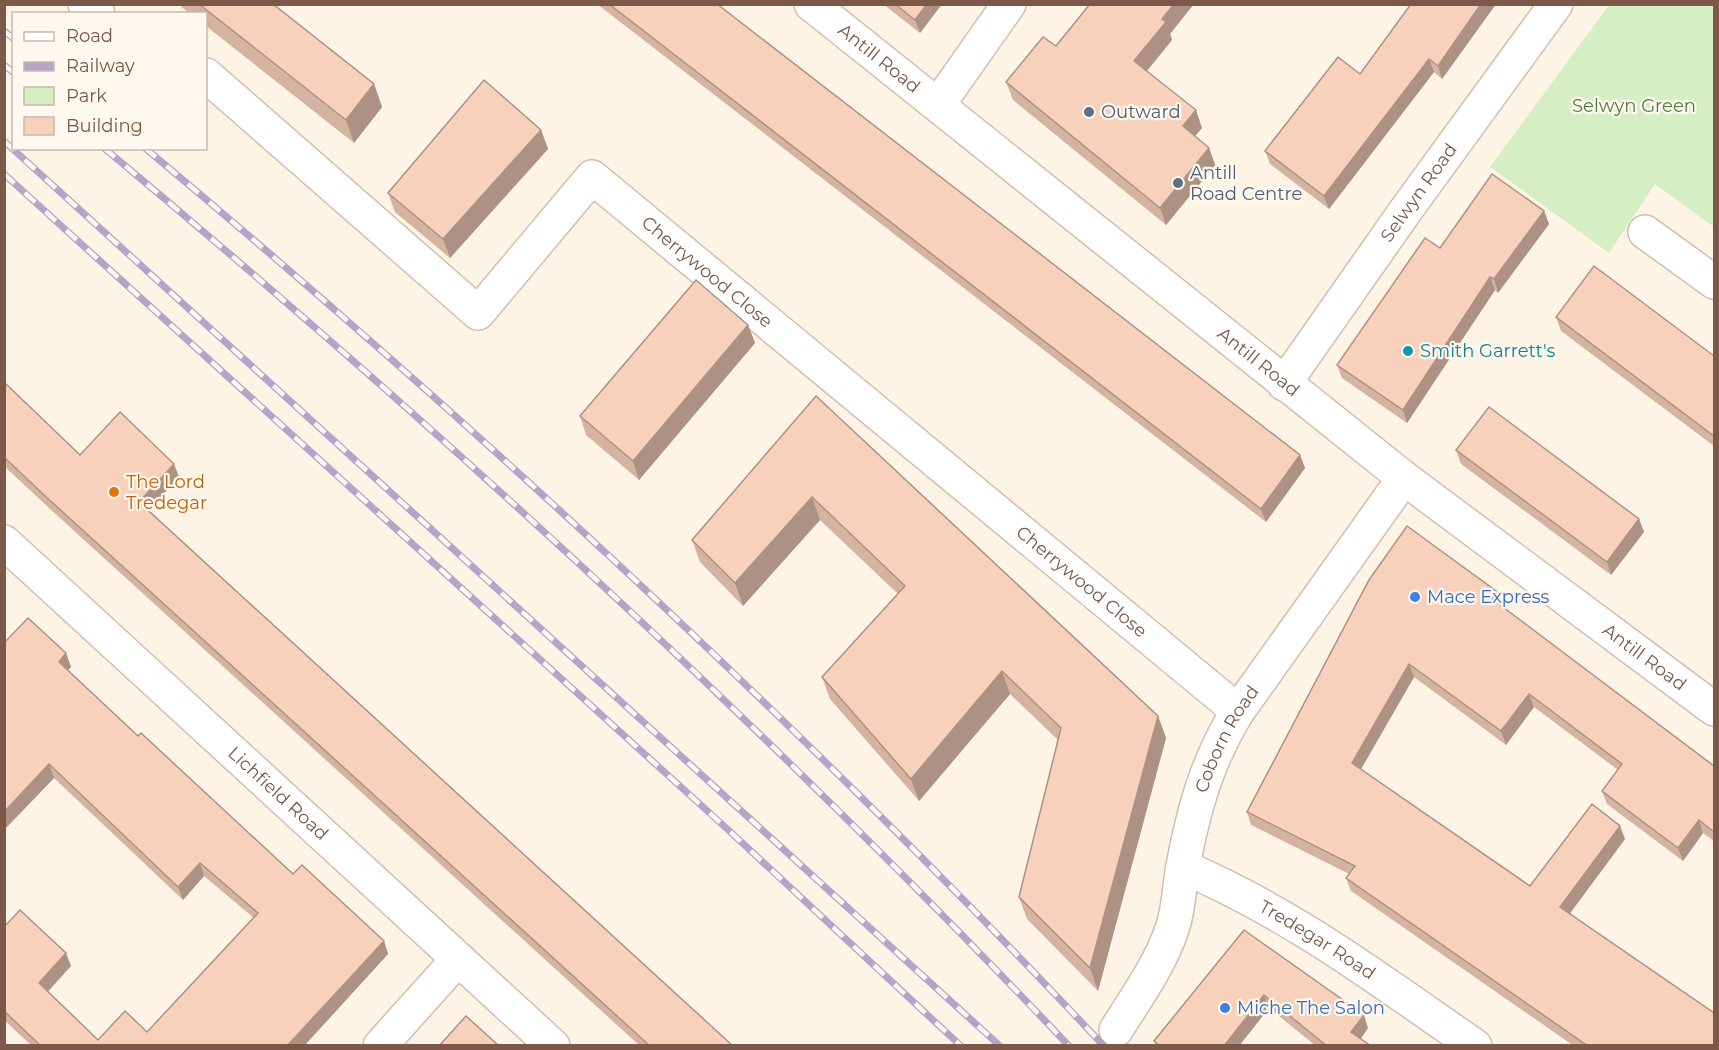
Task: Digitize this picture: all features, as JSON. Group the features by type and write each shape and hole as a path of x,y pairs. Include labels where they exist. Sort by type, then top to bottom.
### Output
{"street":[{"name":"Antill Road","path":"811,4 1138,263 1284,384 1404,478 1714,709"},
{"path":"938,105 1009,4"},
{"name":"Selwyn Road","path":"1284,384 1399,219 1556,4"},
{"name":"Cherrywood Close","path":"207,76 478,313 592,177 1238,711"},
{"path":"1645,232 1714,282"},
{"name":"Coborn Road","path":"1116,1030 1147,980 1173,929 1183,867 1203,779 1218,743 1238,711 1404,478"},
{"name":"Lichfield Road","path":"10,559 553,1046"},
{"name":"Tredegar Road","path":"1183,867 1234,888 1310,933 1475,1046"},
{"path":"380,1046 458,959"}],"green space":[{"name":"Selwyn Green","path":"1609,5 1714,5 1714,227 1655,184 1609,253 1490,167"}],"building":[{"path":"199,4 273,4 374,84 346,120"},
{"path":"609,4 717,4 1300,455 1261,509"},
{"path":"895,4 927,4 915,20"},
{"name":"Outward","path":"1090,4 1174,4 1162,19 1166,22 1134,61 1196,110 1183,126 1209,148 1160,208 1006,82 1043,37 1056,46"},
{"path":"1411,4 1481,4 1438,66 1429,59 1324,196 1265,151 1338,57 1360,74"},
{"path":"484,80 541,130 443,239 388,193"},
{"path":"1492,174 1544,211 1494,279 1490,277 1403,410 1337,365 1425,238 1440,248"},
{"path":"1594,266 1714,356 1714,436 1556,317"},
{"path":"696,280 748,325 633,461 580,416"},
{"path":"4,382 80,455 120,412 174,464 139,502 733,1046 650,1046 44,495 4,457"},
{"path":"816,396 1158,716 1090,968 1019,897 1061,728 1002,671 911,779 822,677 905,586 812,497 735,583 692,540"},
{"path":"1489,407 1639,519 1607,562 1456,450"},
{"path":"1407,526 1496,591 1491,598 1714,766 1714,832 1699,820 1678,848 1602,791 1622,764 1529,694 1501,731 1409,664 1352,763 1530,886 1592,804 1620,826 1560,907 1714,1013 1714,1046 1588,1046 1346,878 1355,866 1247,812 1369,580"},
{"path":"28,618 66,653 59,662 138,736 141,733 293,874 302,865 384,941 287,1046 41,1046 4,1011 4,927 20,910 66,953 39,983 98,1040 125,1011 147,1032 258,913 200,863 178,887 49,764 4,812 4,643"},
{"path":"1244,930 1364,1015 1351,1032 1371,1046 1327,1046 1264,995 1224,1046 1160,1046 1154,1041"},
{"path":"466,1016 499,1046 439,1046"}],"railway":[{"path":"4,31 12,37"},
{"path":"4,65 12,71"},
{"path":"4,141 12,148"},
{"path":"14,150 1000,1046"},
{"path":"106,150 354,362 600,583 838,811 955,927 1069,1046"},
{"path":"147,150 394,362 638,583 875,811 1104,1046"},
{"path":"4,174 724,826 961,1046"}],"place":[{"name":"Outward","path":"1089,112"},
{"name":"Antill Road Centre","path":"1178,183"},
{"name":"Smith Garrett's","path":"1408,351"},
{"name":"The Lord Tredegar","path":"114,492"},
{"name":"Mace Express","path":"1415,597"},
{"name":"Miche The Salon","path":"1225,1008"}]}
